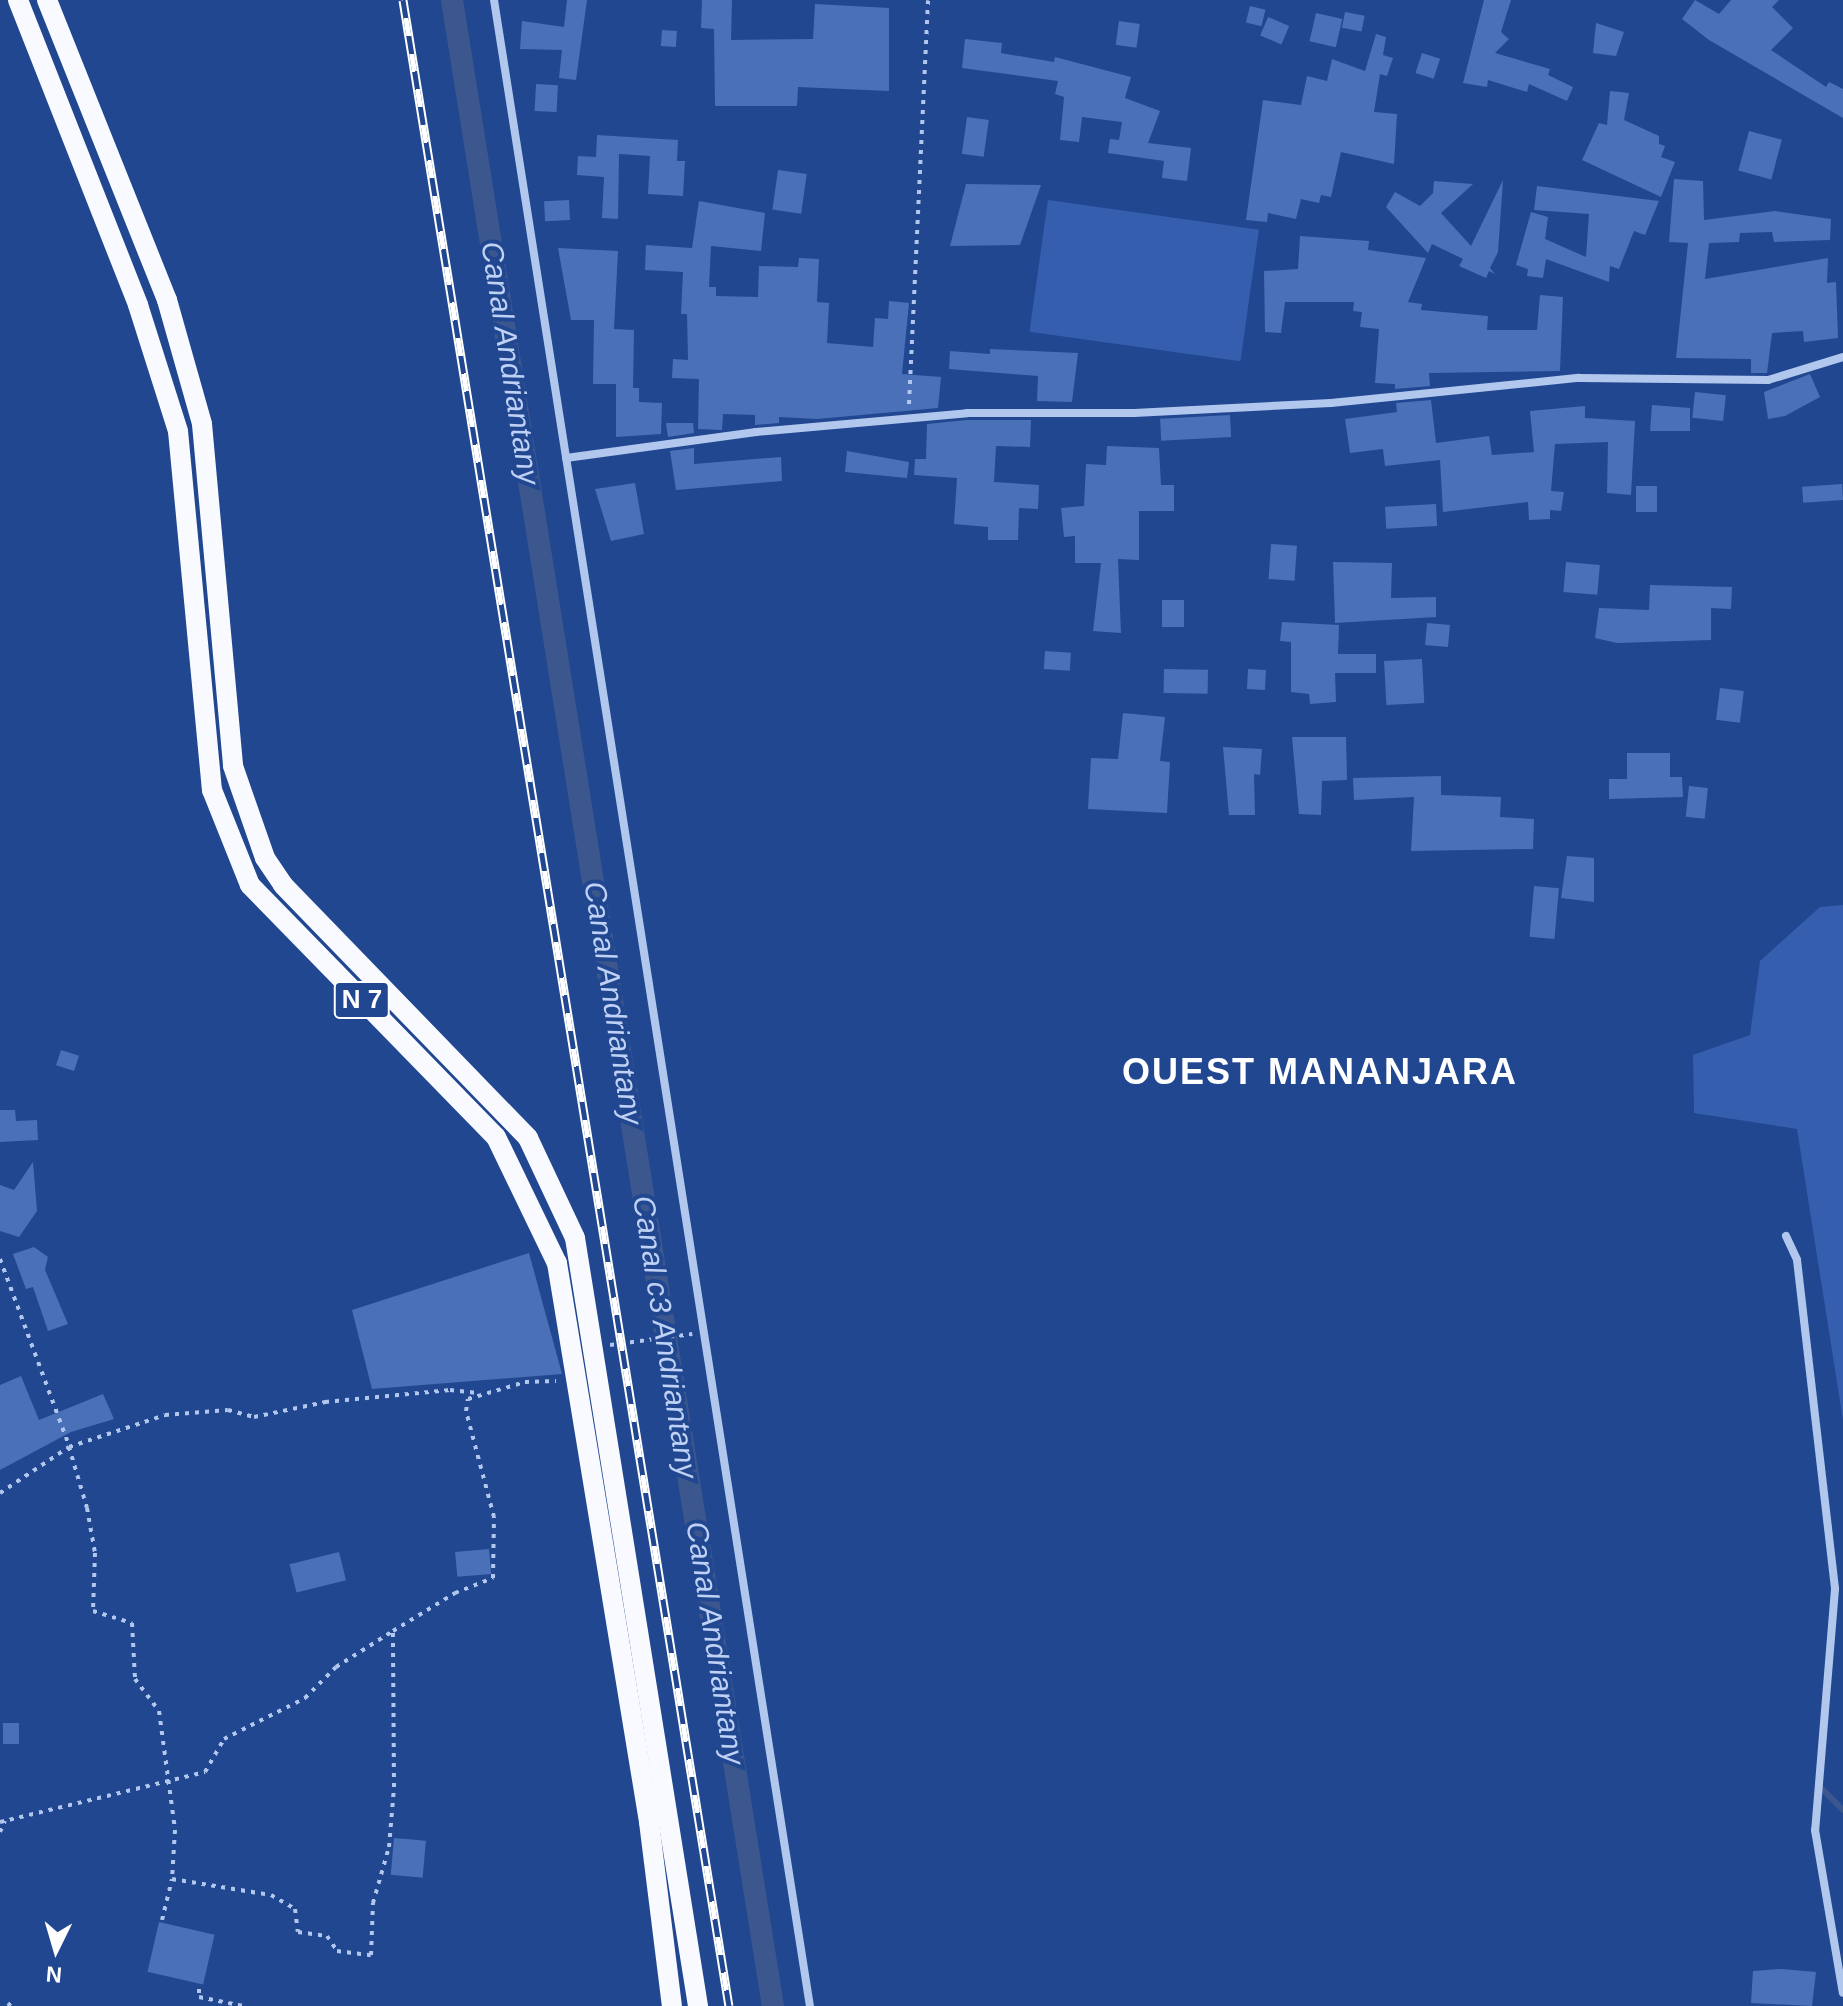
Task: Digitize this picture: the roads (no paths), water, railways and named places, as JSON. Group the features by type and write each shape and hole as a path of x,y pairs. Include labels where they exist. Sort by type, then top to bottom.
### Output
{"main road":[{"name":"N 7","path":"18,0 138,305 178,431 212,790 250,885 504,1149 557,1263 651,1837 672,2006"},
{"name":"N 7","path":"47,0 167,300 202,424 233,766 265,858 283,885 528,1138 575,1238 698,2006"}],"street":[{"path":"494,0 810,2006"},
{"path":"566,458 742,434 1007,410 1134,413 1362,402 1579,378 1768,380 1843,357"},
{"path":"1786,1236 1797,1260 1835,1589 1815,1830 1843,1993"}],"waterway":[{"name":"Canal c3 Andriantany","path":"452,0 773,2006"},
{"name":"Canal c3 Andriantany","path":"582,810 770,2006"},
{"path":"1818,1785 1843,1810"}],"railway":[{"path":"403,0 729,2006"}],"district":[{"name":"OUEST MANANJARA","path":"1320,1072"}],"water label":[{"name":"Canal Andriantany","path":"510,363"},
{"name":"Canal Andriantany","path":"613,1003"},
{"name":"Canal Andriantany","path":"715,1643"}]}
